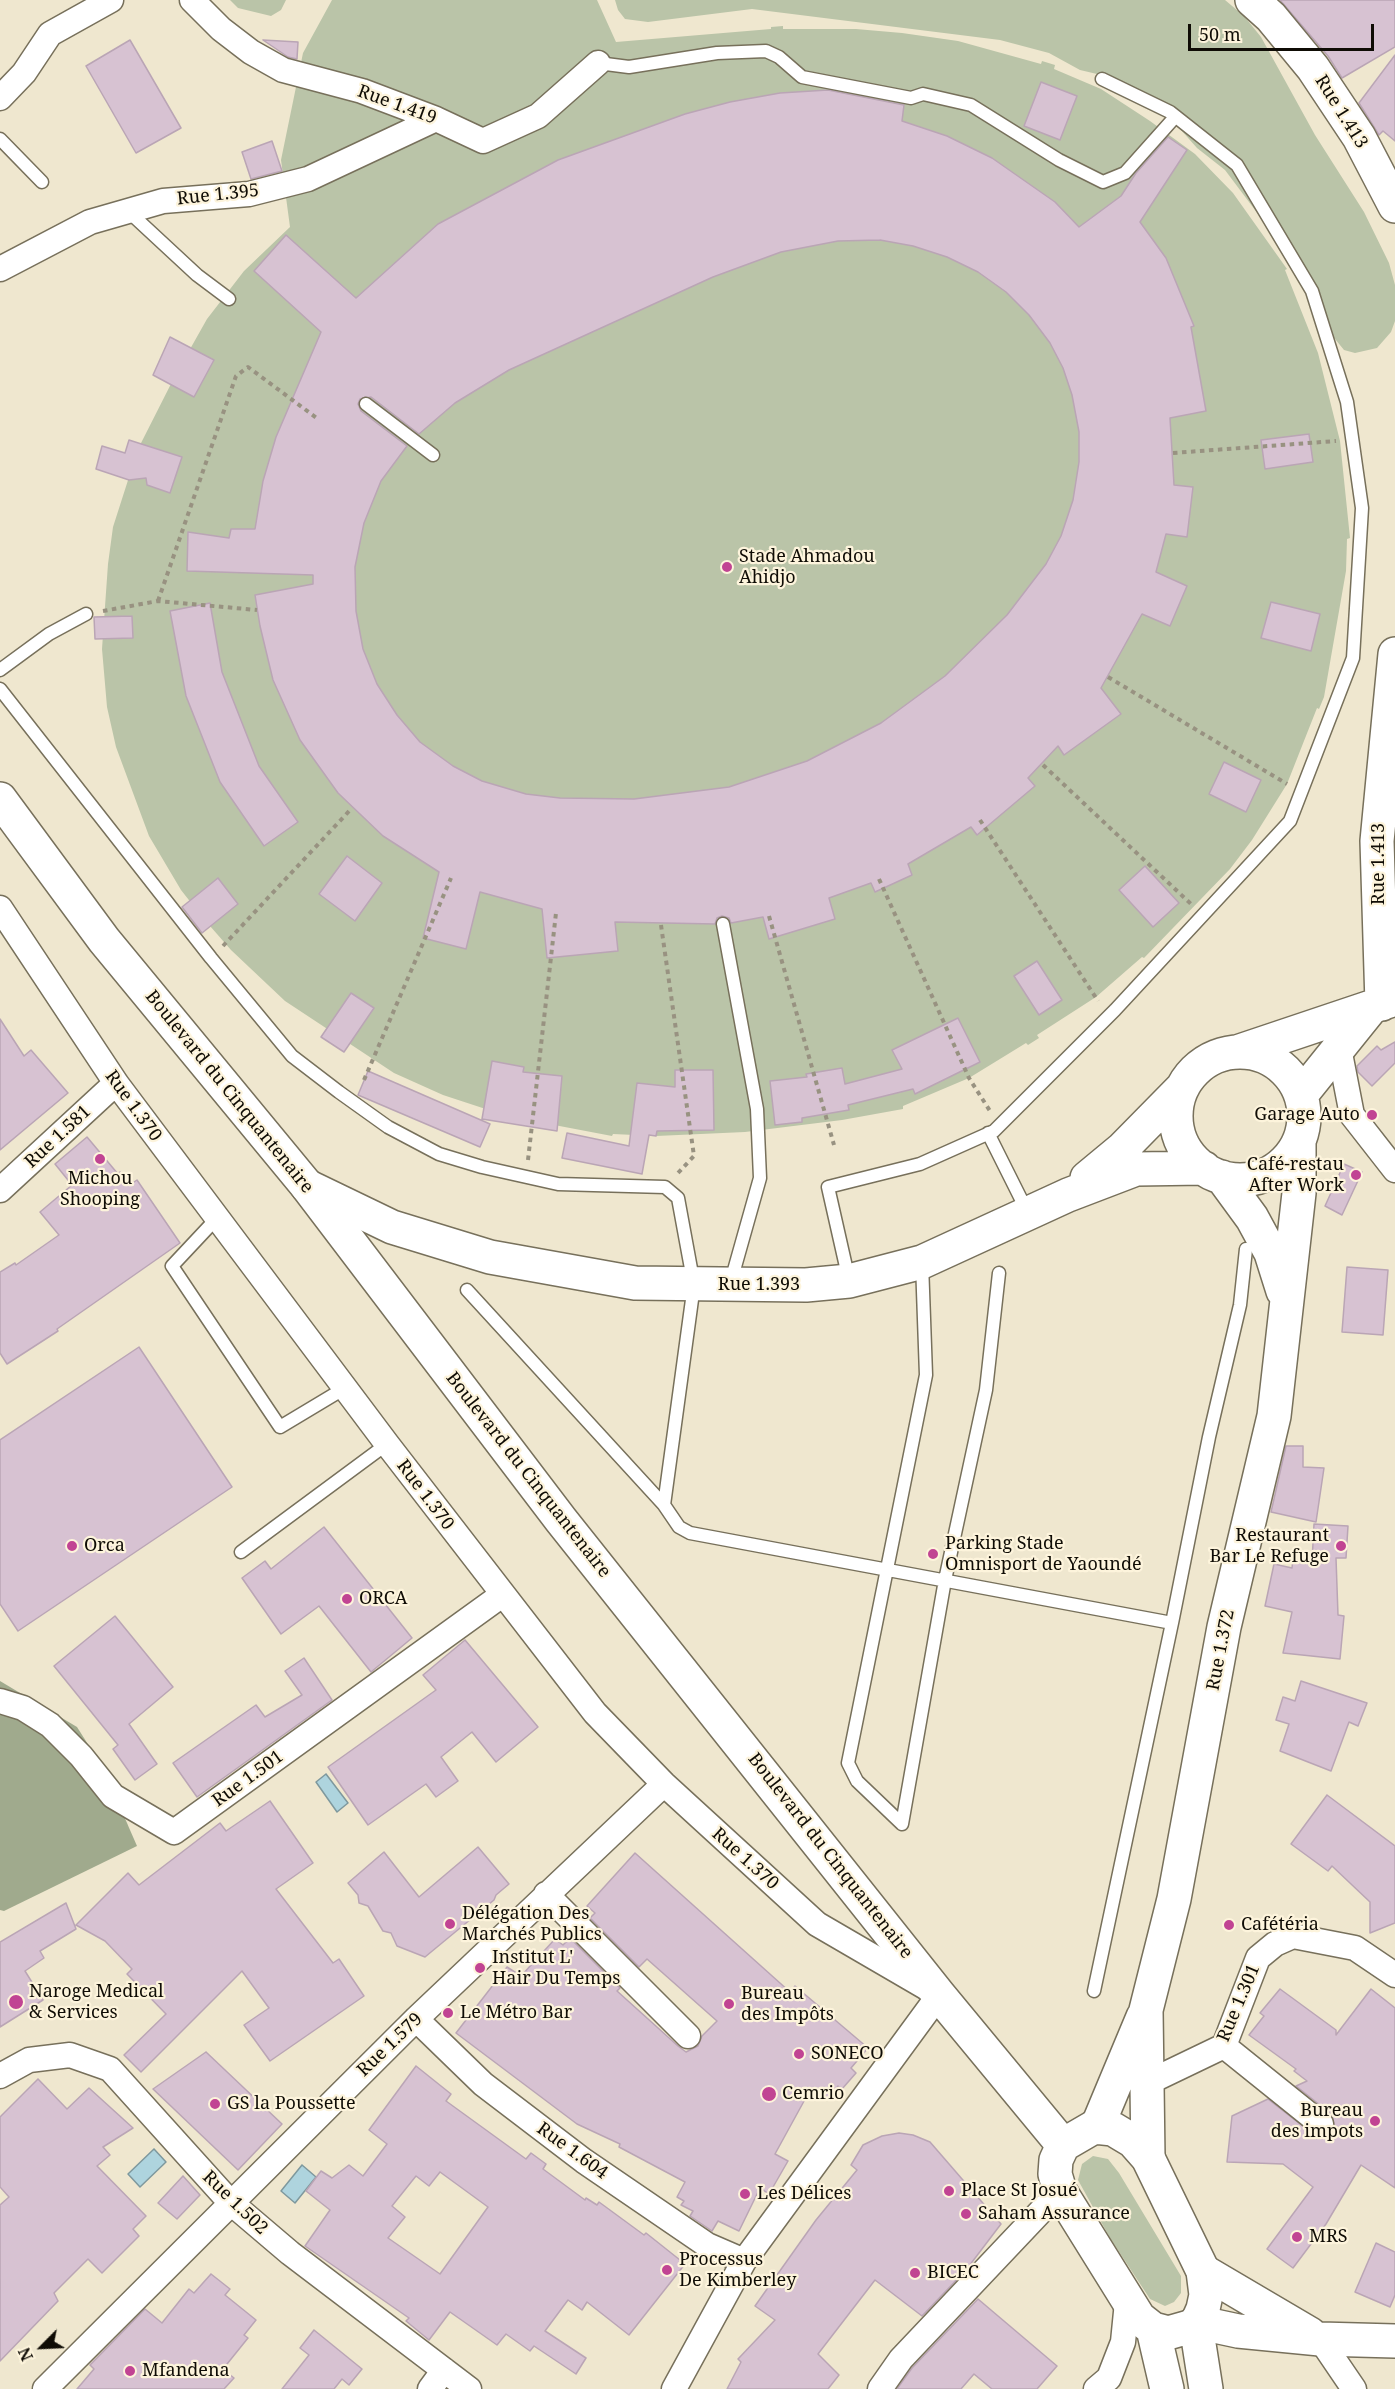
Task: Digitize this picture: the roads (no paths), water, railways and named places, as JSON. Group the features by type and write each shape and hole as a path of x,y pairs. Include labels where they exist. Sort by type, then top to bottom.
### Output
{"main road":[{"name":"Rue 1.413","path":"1261,6 1313,68 1359,137 1395,206"},
{"name":"Rue 1.413","path":"1383,1004 1377,841 1395,654"},
{"name":"Boulevard du Cinquantenaire","path":"0,799 104,940 307,1186 561,1520 939,1995 1063,2145"},
{"path":"1301,1095 1339,1048 1383,1004"},
{"path":"1068,1195 1122,1149 1183,1087 1200,1066 1211,1058 1237,1052 1383,1004"},
{"path":"1213,1173 1245,1180 1268,1174 1286,1160 1299,1141 1304,1118 1301,1095 1293,1080 1276,1063 1254,1053 1237,1052"},
{"path":"1183,1087 1177,1109 1178,1131 1188,1152 1213,1173 1252,1218 1271,1253 1287,1304"},
{"name":"Rue 1.372","path":"1148,2158 1146,2010 1174,1899 1224,1627 1274,1416 1299,1193 1299,1141"},
{"name":"Rue 1.393","path":"307,1186 392,1227 490,1257 635,1283 806,1285 849,1281 922,1262 1068,1195 1136,1169 1213,1173"},
{"path":"1097,2127 1146,2010"},
{"path":"1206,2389 1196,2323 1203,2309 1206,2295 1203,2271 1148,2158 1133,2141 1113,2129 1097,2127 1063,2145 1056,2160 1055,2174 1060,2191 1127,2302 1138,2318 1153,2329 1168,2333 1196,2323 1238,2331 1320,2339 1394,2338"},
{"path":"1203,2271 1320,2339"},
{"path":"1153,2329 1167,2389"}],"street":[{"path":"0,98 24,73 50,34 111,0"},
{"name":"Rue 1.419","path":"192,0 221,29 251,52 283,70 362,91 436,119 483,141 538,116 598,63"},
{"name":"Rue 1.395","path":"0,269 90,222 163,201 249,194 308,179 436,119"},
{"name":"Rue 1.370","path":"0,908 116,1083 502,1595 596,1713 664,1784 817,1924 939,1995"},
{"path":"1339,1048 1353,1115 1395,1170"},
{"name":"Rue 1.581","path":"0,1190 116,1083"},
{"name":"Rue 1.501","path":"0,1701 23,1708 50,1725 81,1756 113,1796 174,1832 502,1595"},
{"name":"Rue 1.579","path":"45,2389 416,2019 664,1784"},
{"path":"546,1894 688,2036"},
{"name":"Rue 1.301","path":"1147,2083 1224,2046 1258,1958 1293,1936 1355,1947 1395,1975"},
{"path":"674,2389 744,2261 939,1995"},
{"name":"Rue 1.604","path":"416,2019 483,2084 585,2161 707,2245 744,2261"},
{"path":"1224,2046 1321,2124"},
{"name":"Rue 1.502","path":"0,2076 29,2060 70,2055 110,2069 230,2202 437,2380 470,2389"},
{"path":"880,2389 901,2359 1060,2191"},
{"path":"1096,2389 1109,2378 1123,2342 1127,2302"},
{"path":"1320,2339 1354,2389"}],"lane":[{"path":"598,63 629,67 717,53 766,51 780,57 802,77 911,98 923,94 971,105 1059,160 1103,182 1125,173 1175,117"},
{"path":"849,1281 828,1187 920,1164 988,1133 999,1126 1115,1010 1290,821 1353,658 1362,508 1347,402 1312,291 1237,165 1175,117 1102,79"},
{"path":"0,139 42,182"},
{"path":"129,211 197,275 229,299"},
{"path":"366,404 433,455"},
{"path":"0,670 49,634 86,614"},
{"path":"0,688 211,958 292,1056 388,1127 439,1154 558,1184 665,1186 678,1198 694,1285 664,1505"},
{"path":"723,924 757,1109 760,1178 730,1285"},
{"path":"988,1133 1029,1214"},
{"path":"217,1218 172,1266 280,1427 345,1388"},
{"path":"1094,1991 1209,1437 1240,1305 1246,1249"},
{"path":"922,1262 926,1375 848,1763 857,1781 902,1824 945,1580 986,1390 999,1273"},
{"path":"467,1290 664,1505 679,1527 690,1533 1172,1623"},
{"path":"241,1552 387,1444"}],"water":[{"path":"326,1774 348,1803 337,1812 316,1782"},
{"path":"154,2149 166,2162 140,2187 128,2174"},
{"path":"302,2165 316,2177 295,2203 281,2191"}],"place":[{"name":"Stade Ahmadou Ahidjo","path":"727,567"},
{"name":"Garage Auto","path":"1372,1115"},
{"name":"Michou Shooping","path":"100,1159"},
{"name":"Café-restau After Work","path":"1356,1175"},
{"name":"Orca","path":"72,1546"},
{"name":"Restaurant Bar Le Refuge","path":"1341,1546"},
{"name":"Parking Stade Omnisport de Yaoundé","path":"933,1554"},
{"name":"ORCA","path":"347,1599"},
{"name":"Délégation Des Marchés Publics","path":"450,1924"},
{"name":"Cafétéria","path":"1229,1925"},
{"name":"Institut L' Hair Du Temps","path":"480,1968"},
{"name":"Naroge Medical & Services","path":"16,2002"},
{"name":"Bureau des Impôts","path":"729,2004"},
{"name":"Le Métro Bar","path":"448,2013"},
{"name":"SONECO","path":"799,2054"},
{"name":"Cemrio","path":"769,2094"},
{"name":"GS la Poussette","path":"215,2104"},
{"name":"Bureau des impots","path":"1375,2121"},
{"name":"Place St Josué","path":"949,2191"},
{"name":"Les Délices","path":"745,2194"},
{"name":"Saham Assurance","path":"966,2214"},
{"name":"MRS","path":"1297,2237"},
{"name":"Processus De Kimberley","path":"667,2270"},
{"name":"BICEC","path":"915,2273"},
{"name":"Mfandena","path":"130,2371"}]}
